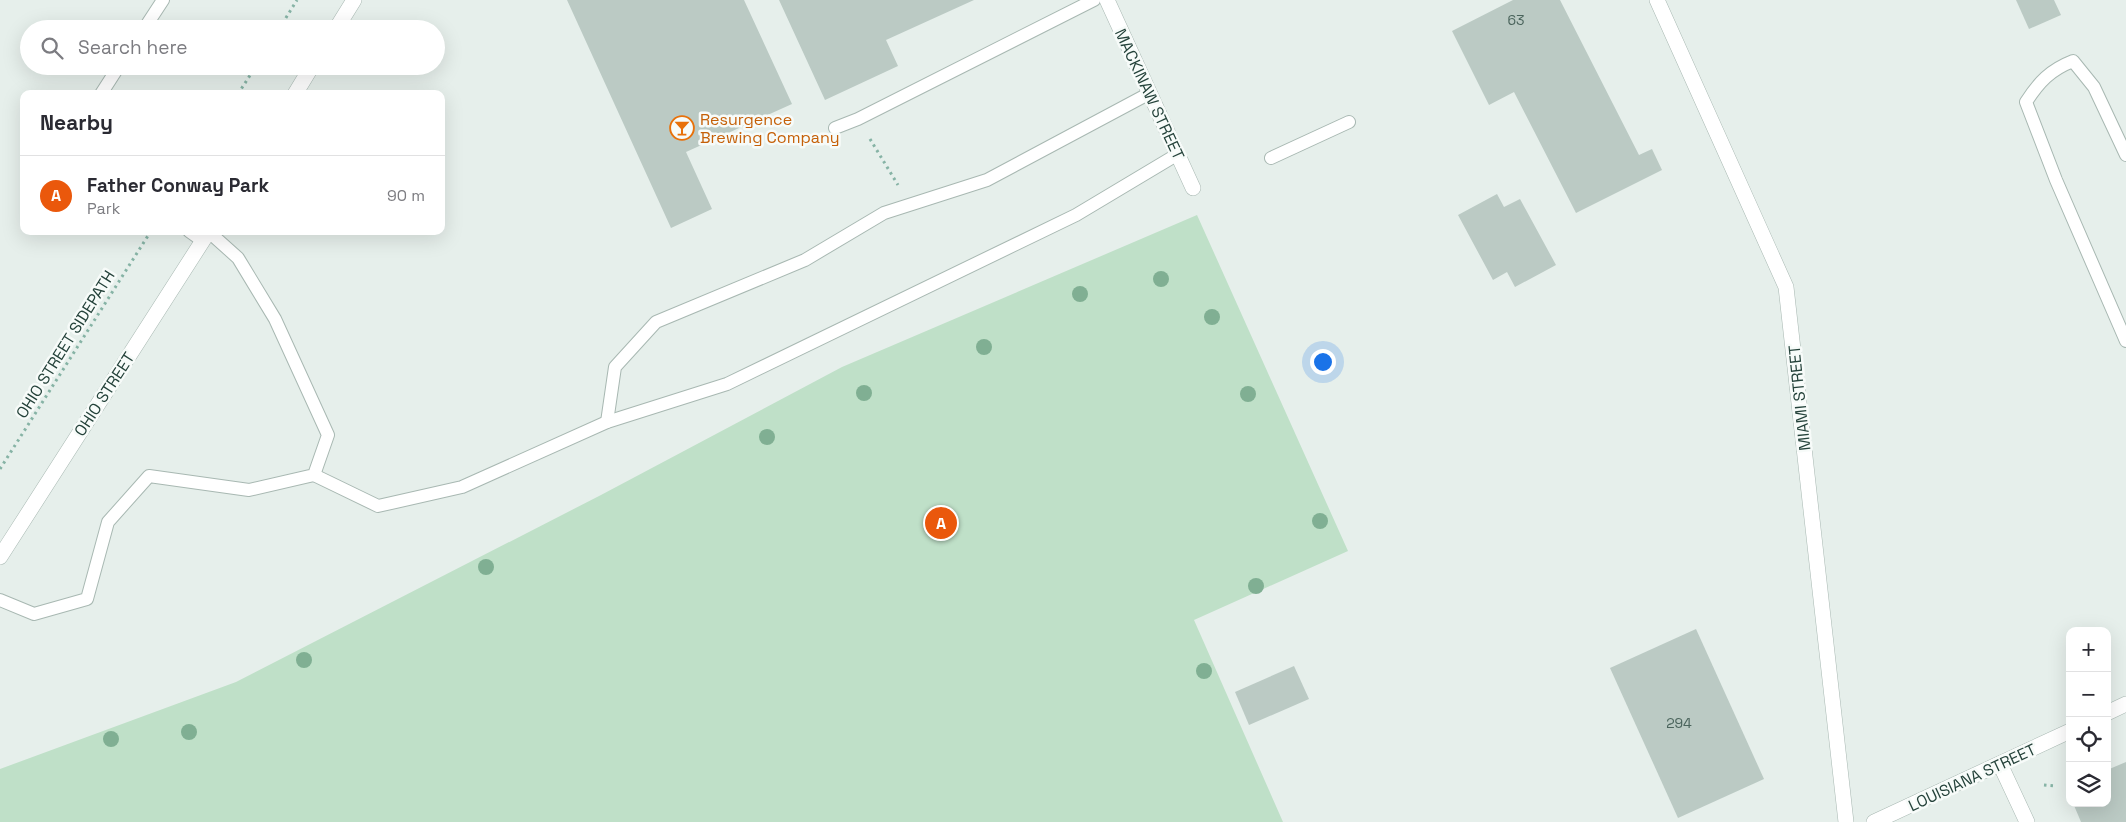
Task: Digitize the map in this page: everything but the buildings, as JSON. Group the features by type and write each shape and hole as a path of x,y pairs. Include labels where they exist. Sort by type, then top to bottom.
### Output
{"street":[{"path":"342,20 354,0"},
{"name":"MACKINAW STREET","path":"1107,0 1194,188"},
{"name":"MIAMI STREET","path":"1657,0 1786,287 1846,822"},
{"path":"297,90 307,75"},
{"name":"OHIO STREET","path":"0,556 207,235"},
{"path":"2111,711 2126,704"},
{"name":"LOUISIANA STREET","path":"1874,822 2066,733"},
{"path":"2000,764 2027,822"}],"lane":[{"path":"150,20 163,0"},
{"path":"835,128 858,119 1094,0"},
{"path":"2126,156 2094,87 2073,62 2055,68 2036,87 2026,102 2056,180 2126,340"},
{"path":"104,90 113,75"},
{"path":"607,422 615,367 656,322 805,260 884,213 987,180 1150,93"},
{"path":"1271,158 1349,122"},
{"path":"0,600 34,614 86,599 108,522 149,476 249,490 314,475 378,506 462,487 607,422 727,384 1076,215 1178,154"},
{"path":"207,235 238,258 275,319 328,435 314,475"}],"path":[{"path":"285,20 297,0"},
{"path":"241,90 250,75"},
{"path":"858,119 898,185"},
{"name":"OHIO STREET SIDEPATH","path":"0,469 148,235"},
{"path":"2044,785 2055,786"}],"green space":[{"path":"1197,215 1348,551 1194,620 1283,822 0,822 0,769 236,682 601,495 842,367"}],"place":[{"name":"Resurgence Brewing Company","path":"682,128"},
{"name":"Father Conway Park","path":"941,523"}]}
